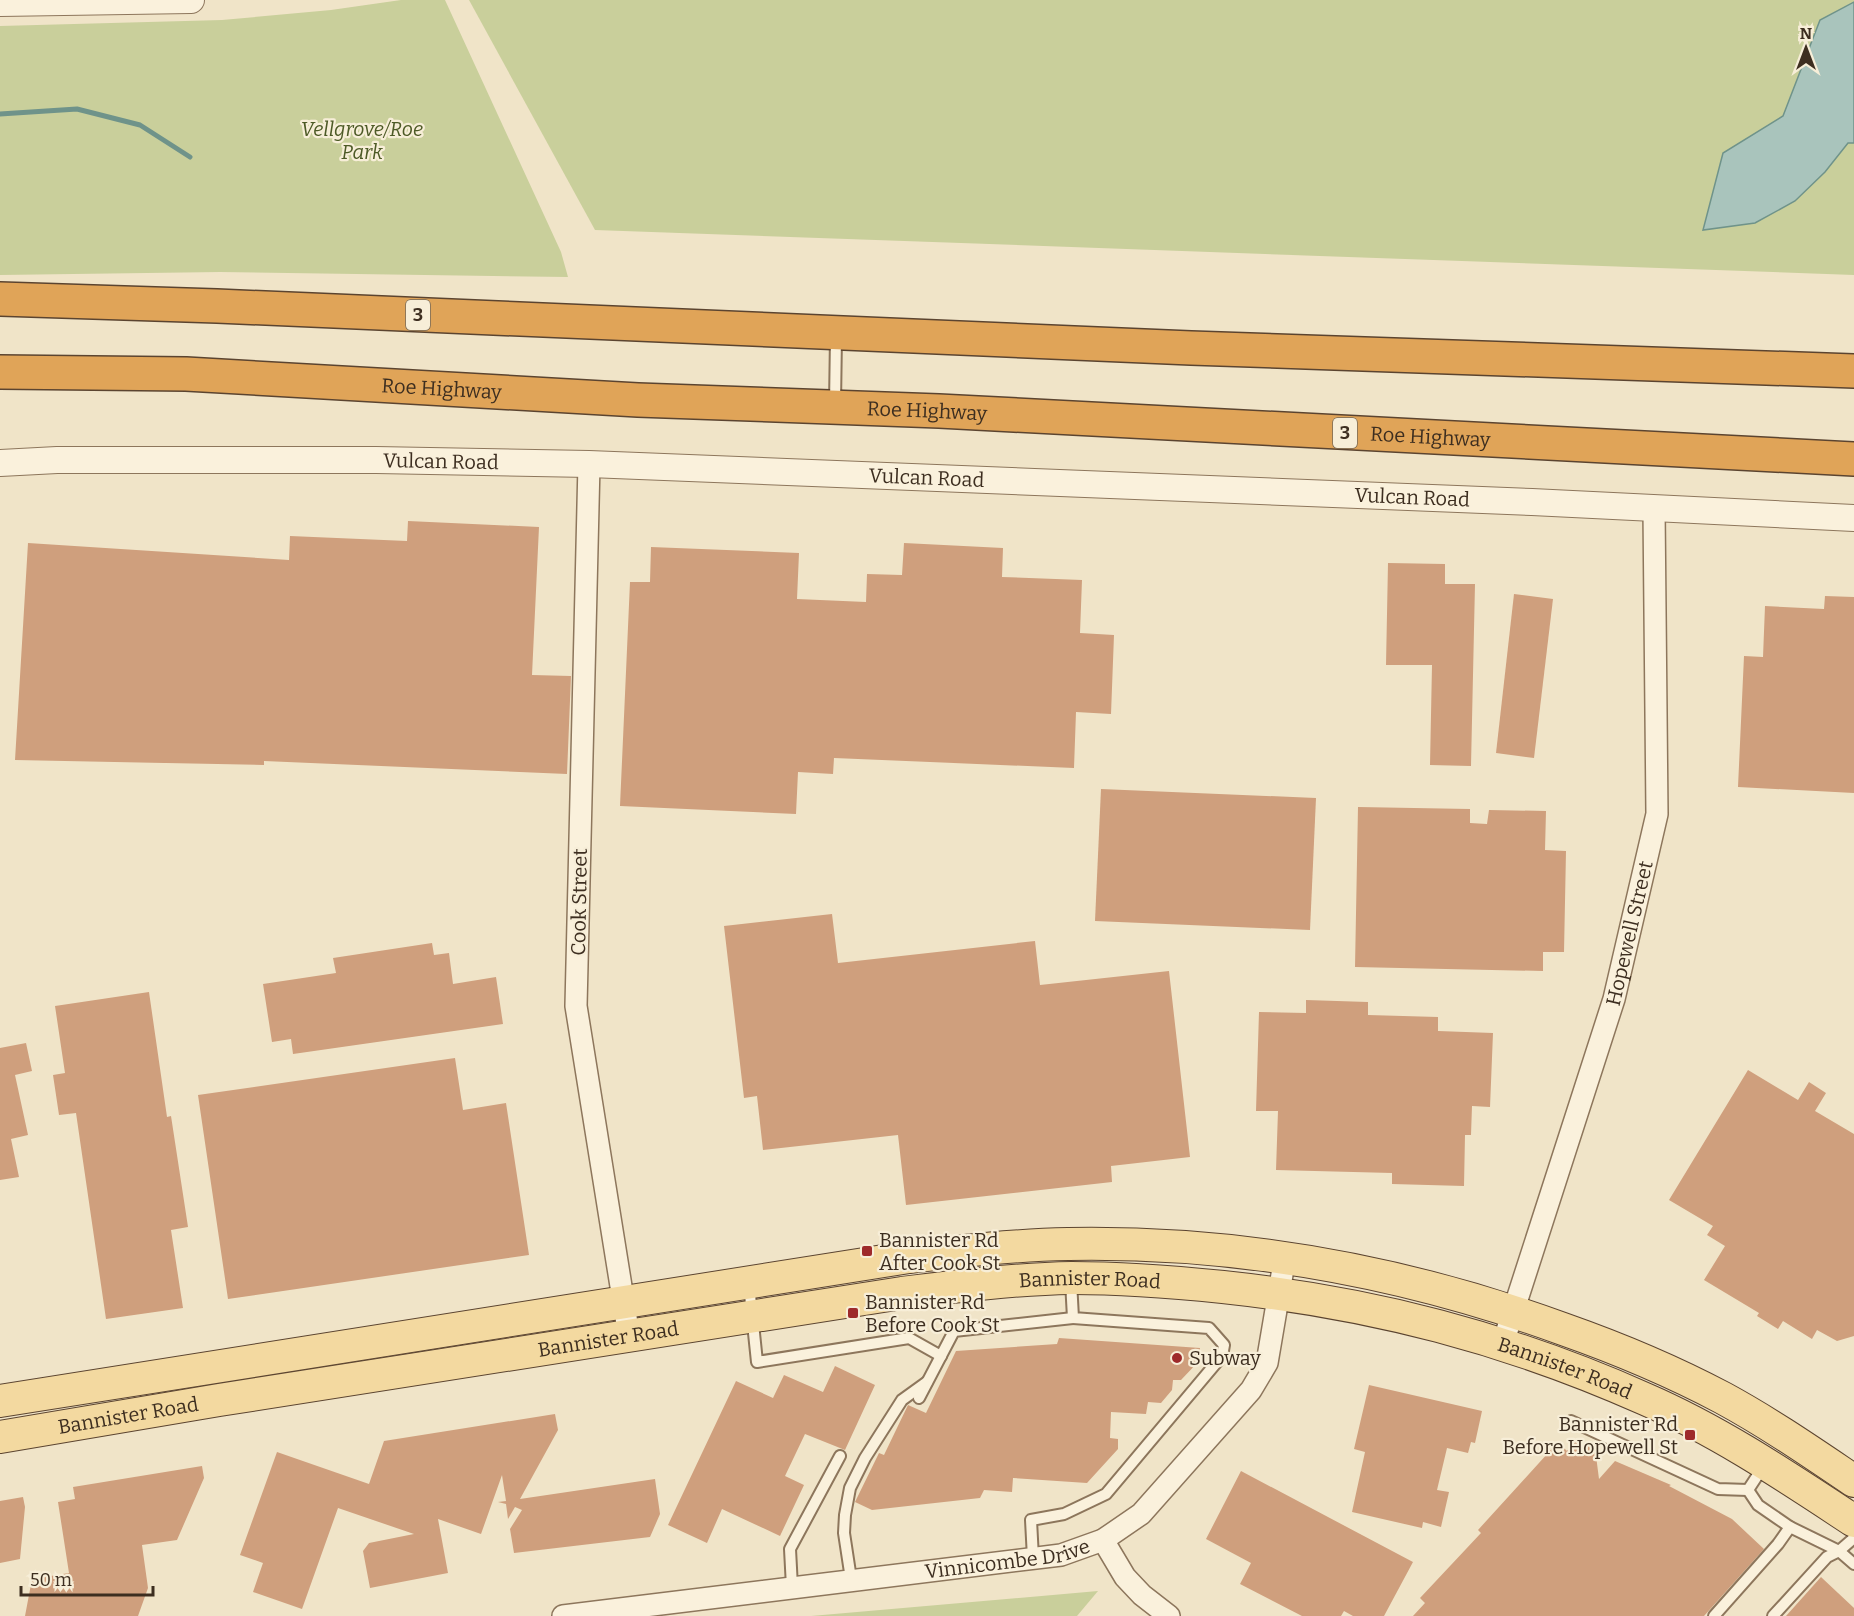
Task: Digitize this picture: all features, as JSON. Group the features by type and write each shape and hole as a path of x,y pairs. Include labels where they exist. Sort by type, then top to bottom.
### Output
{"highway":[{"name":"3","path":"0,299 1191,348 1854,371"},
{"name":"Roe Highway","path":"0,372 186,375 638,400 1854,459"}],"main road":[{"name":"Bannister Road","path":"0,1437 751,1316 902,1293 972,1285 1070,1261 1174,1247 1285,1257 1429,1286 1514,1311 1593,1339 1721,1397 1780,1431 1854,1481"},
{"name":"Bannister Road","path":"0,1401 909,1257 985,1249 1070,1261 1175,1282 1280,1293 1346,1304 1425,1321 1503,1343 1647,1400 1699,1426 1854,1521"}],"street":[{"path":"0,3 191,0"},
{"name":"Vulcan Road","path":"0,463 57,460 376,460 589,464 1854,518"},
{"name":"Cook Street","path":"589,464 576,1006 628,1336"},
{"name":"Hopewell Street","path":"1503,1343 1614,999 1657,814 1654,508"},
{"name":"Vinnicombe Drive","path":"563,1616 1061,1555 1103,1540 1141,1514 1251,1390 1267,1363 1285,1257"},
{"path":"1103,1540 1125,1577 1142,1595 1169,1616"}],"lane":[{"path":"835,408 836,332"},
{"path":"1070,1261 1073,1318"},
{"path":"748,1282 757,1362 909,1338 941,1356"},
{"path":"919,1398 954,1331 1073,1318 1209,1328 1224,1345 1222,1356 1106,1494 1064,1515 1031,1520 1033,1558"},
{"path":"851,1579 844,1533 850,1488 865,1458 902,1400 927,1382"},
{"path":"1571,1421 1718,1489 1748,1490"},
{"path":"792,1587 790,1549 840,1456"},
{"path":"1748,1490 1764,1464"},
{"path":"1748,1490 1758,1505 1790,1527 1839,1551 1854,1564"},
{"path":"1714,1616 1778,1544 1790,1527"},
{"path":"1773,1616 1827,1557 1839,1551 1854,1538"}],"green space":[{"name":"Vellgrove/Roe Park","path":"401,0 445,0 561,252 568,277 220,272 0,275 0,26 222,20 331,10"},
{"path":"469,0 1854,0 1854,275 595,230"},
{"path":"1098,1591 1077,1616 811,1616"}],"water":[{"path":"1854,2 1854,143 1848,143 1825,172 1795,201 1755,223 1703,230 1723,153 1783,116 1820,20"}],"building":[{"path":"408,521 539,527 532,675 571,676 567,774 264,761 264,765 15,760 28,543 289,560 290,536 407,541"},
{"path":"904,543 1003,548 1002,577 1082,580 1080,633 1114,635 1111,714 1076,712 1074,768 834,758 833,774 798,772 796,814 620,806 630,582 650,582 651,547 799,553 797,599 866,602 867,574 902,575"},
{"path":"1388,563 1445,564 1445,584 1475,584 1471,766 1430,765 1432,665 1386,665"},
{"path":"1514,594 1553,599 1534,758 1496,753"},
{"path":"1825,596 1854,597 1854,793 1738,787 1744,656 1763,657 1765,606 1824,609"},
{"path":"1101,789 1316,798 1310,930 1095,921"},
{"path":"1358,807 1470,809 1470,823 1487,824 1489,810 1546,811 1545,850 1566,851 1564,952 1543,952 1543,971 1355,967"},
{"path":"832,914 838,963 1035,941 1040,985 1169,971 1190,1157 1111,1166 1112,1182 906,1205 898,1135 763,1150 757,1096 744,1098 724,926"},
{"path":"432,943 434,955 449,953 453,984 496,977 503,1024 293,1054 291,1039 272,1042 263,984 336,973 333,958"},
{"path":"149,992 167,1117 171,1116 188,1227 171,1230 183,1308 106,1319 76,1113 59,1115 53,1075 65,1073 55,1006"},
{"path":"1306,1000 1368,1002 1368,1015 1438,1017 1438,1031 1493,1033 1490,1107 1472,1106 1471,1135 1465,1135 1464,1186 1392,1184 1392,1173 1276,1170 1278,1111 1256,1111 1259,1012 1306,1013"},
{"path":"26,1043 32,1071 15,1075 28,1135 11,1139 19,1177 0,1180 0,1048"},
{"path":"455,1058 463,1110 506,1103 529,1255 228,1299 198,1095"},
{"path":"1748,1070 1798,1100 1809,1082 1826,1093 1815,1111 1854,1134 1854,1336 1837,1341 1817,1330 1812,1339 1783,1321 1778,1329 1757,1316 1759,1313 1704,1280 1725,1246 1707,1235 1713,1226 1669,1200"},
{"path":"1059,1338 1200,1348 1199,1361 1181,1380 1173,1380 1172,1390 1161,1403 1148,1402 1146,1414 1111,1412 1110,1438 1118,1439 1118,1449 1087,1483 1013,1478 1012,1492 984,1490 980,1498 872,1510 855,1502 879,1453 884,1455 908,1405 926,1413 956,1351 1057,1344"},
{"path":"835,1366 875,1385 845,1450 805,1434 785,1476 804,1485 780,1536 722,1509 707,1543 668,1525 736,1381 773,1398 784,1375 823,1392"},
{"path":"1369,1385 1482,1411 1475,1443 1471,1442 1468,1453 1447,1448 1437,1490 1449,1492 1441,1527 1423,1522 1422,1528 1352,1512 1365,1452 1354,1449"},
{"path":"555,1414 558,1430 520,1499 655,1479 660,1514 650,1537 514,1553 510,1529 522,1510 515,1507 508,1519 506,1504 498,1502 506,1501 502,1475 481,1534 438,1519 448,1573 370,1588 363,1551 369,1543 414,1534 338,1508 302,1609 253,1592 263,1563 240,1555 277,1452 369,1484 384,1441"},
{"path":"1558,1442 1567,1451 1575,1442 1595,1448 1599,1479 1615,1461 1671,1485 1669,1486 1732,1519 1764,1549 1704,1616 1413,1616 1425,1603 1420,1598 1481,1533 1478,1530"},
{"path":"202,1466 204,1478 177,1540 142,1545 148,1588 138,1616 25,1616 32,1579 69,1573 58,1502 75,1499 73,1487"},
{"path":"1241,1471 1413,1562 1384,1616 1353,1616 1344,1611 1341,1616 1302,1616 1240,1584 1251,1563 1206,1539"},
{"path":"23,1497 25,1507 20,1559 0,1563 0,1501"},
{"path":"1821,1577 1854,1608 1854,1616 1786,1616"}],"waterway":[{"path":"0,114 77,109 140,125 190,157"}],"place":[{"name":"Bannister Rd After Cook St","path":"867,1251"},
{"name":"Bannister Rd Before Cook St","path":"853,1313"},
{"name":"Subway","path":"1177,1358"},
{"name":"Bannister Rd Before Hopewell St","path":"1690,1435"}]}
